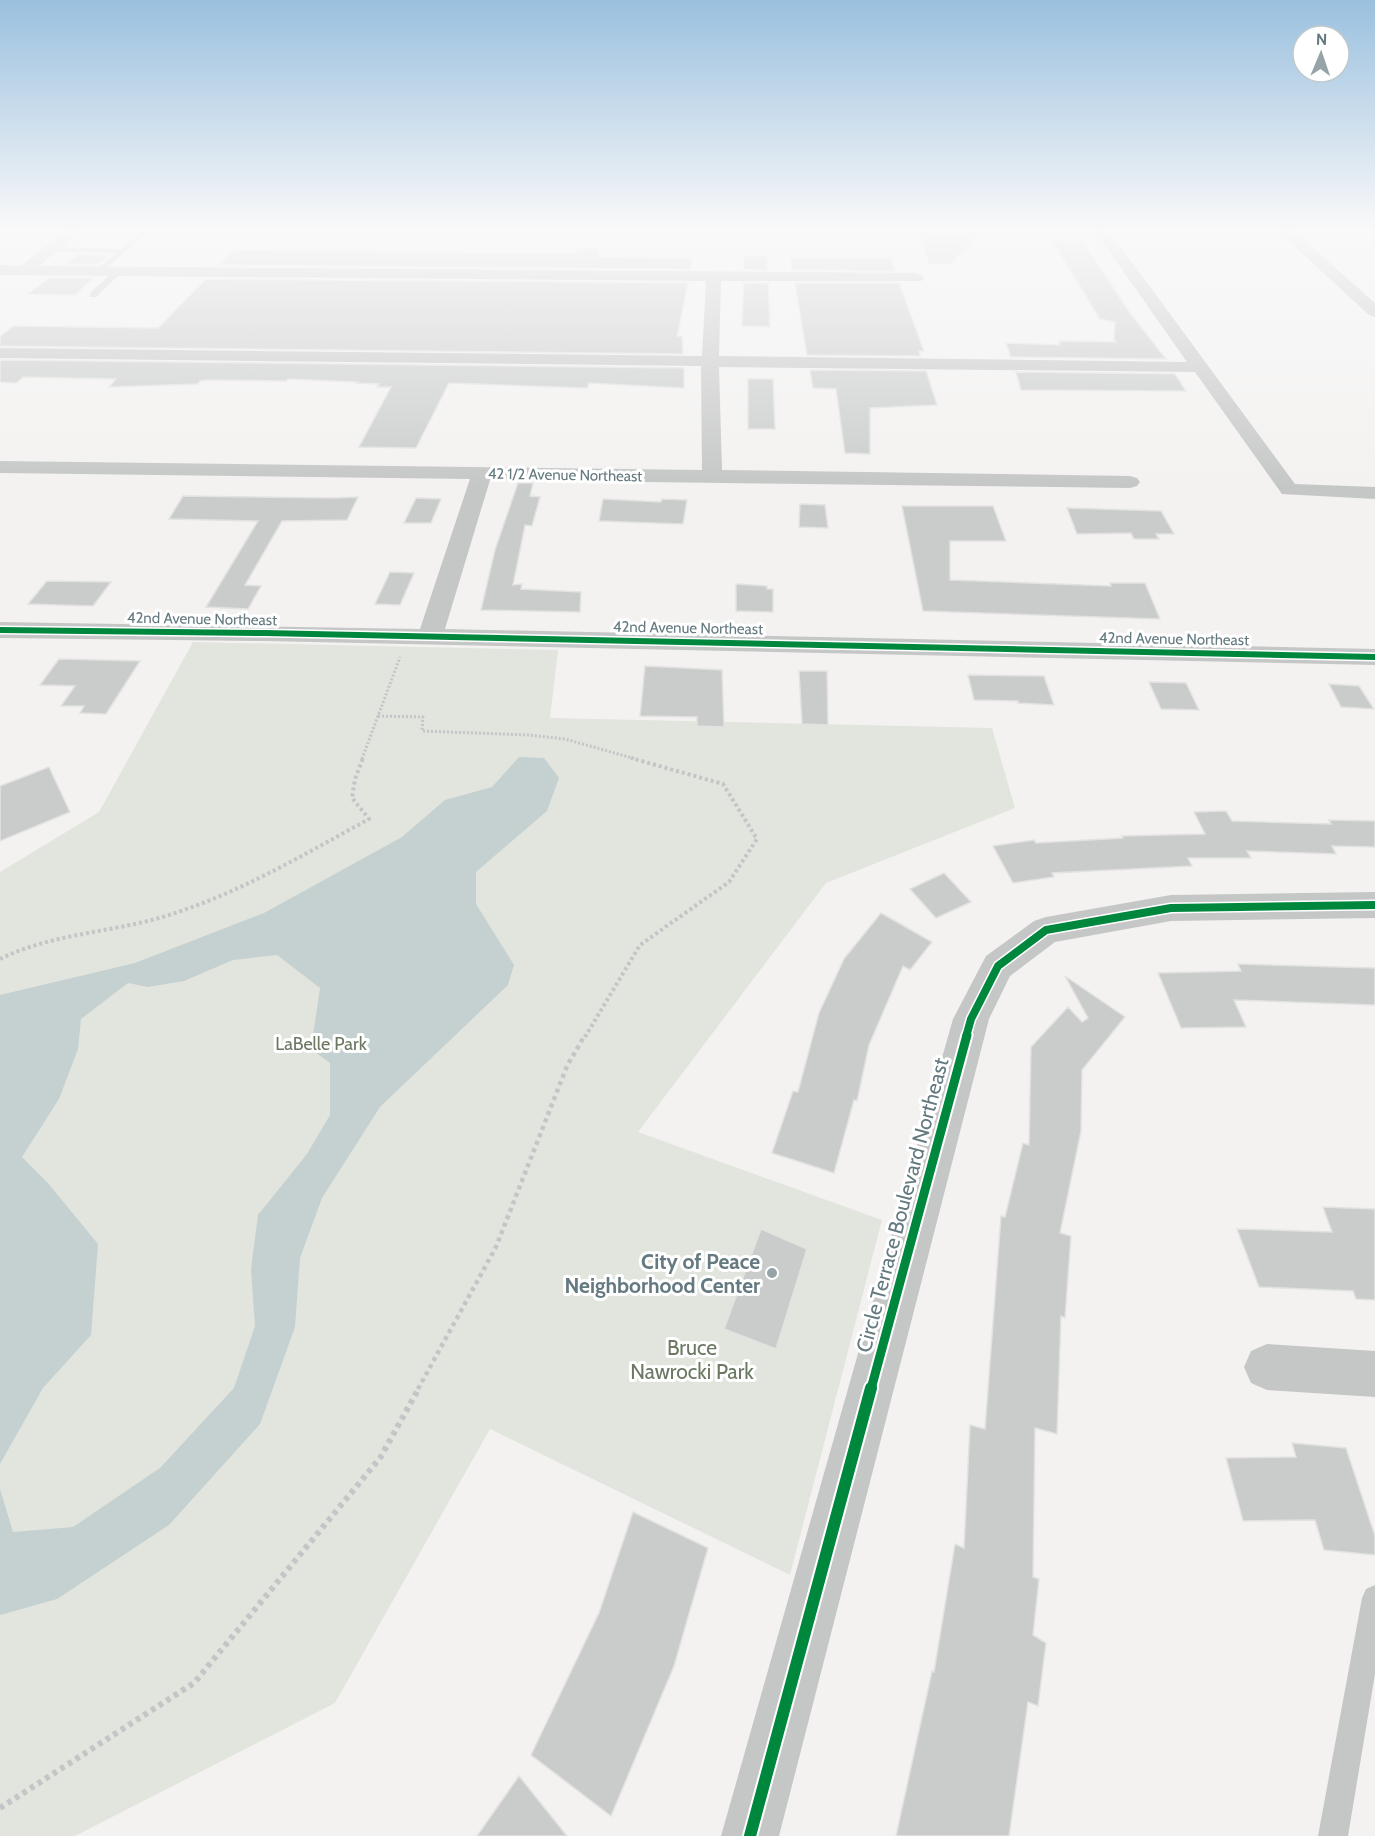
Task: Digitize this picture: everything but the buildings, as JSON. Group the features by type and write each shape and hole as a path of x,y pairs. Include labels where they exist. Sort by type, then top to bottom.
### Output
{"street":[{"path":"712,317 710,361 712,477"},
{"path":"1163,317 1289,490 1375,493"},
{"path":"0,353 1199,367"},
{"name":"42 1/2 Avenue Northeast","path":"0,467 1130,482"},
{"path":"419,636 482,474"},
{"name":"42nd Avenue Northeast","path":"0,630 419,636 1375,657"},
{"name":"Circle Terrace Boulevard Northeast","path":"750,1836 971,1019 998,966 1046,930 1171,908 1375,905"},
{"path":"1267,1367 1375,1374"}],"lane":[{"path":"1333,1836 1375,1598"}],"path":[{"path":"0,959 46,941 171,914 267,874 369,819 352,798 355,779 378,716 419,636"},
{"path":"0,1808 194,1683 380,1458 496,1247 567,1066 621,975 640,945 729,882 757,839 723,784 565,739 529,735 422,731 423,717 378,716"}],"green space":[{"name":"LaBelle Park","path":"193,642 558,650 550,718 992,728 1015,808 826,883 638,1132 882,1220 790,1575 490,1429 335,1703 75,1836 0,1836 0,872 99,812"}],"shaded area":[{"path":"519,757 544,758 559,778 547,811 476,872 476,904 514,965 508,985 380,1107 322,1198 300,1258 295,1327 260,1424 169,1525 57,1599 0,1615 0,1489 13,1532 73,1527 160,1468 234,1388 255,1326 251,1269 258,1215 307,1154 330,1115 330,1063 311,1049 320,988 277,955 233,960 184,981 148,987 128,983 81,1019 78,1049 59,1099 22,1157 47,1182 98,1244 91,1335 43,1388 0,1464 0,995 135,963 264,913 402,837 445,800 492,787"}],"cycle path":[{"path":"0,630 265,633 1375,657"},
{"path":"750,1836 971,1019 998,966 1046,930 1171,908 1375,905"}],"place":[{"name":"City of Peace Neighborhood Center","path":"772,1273"}],"park label":[{"name":"Bruce Nawrocki Park","path":"692,1359"}]}
